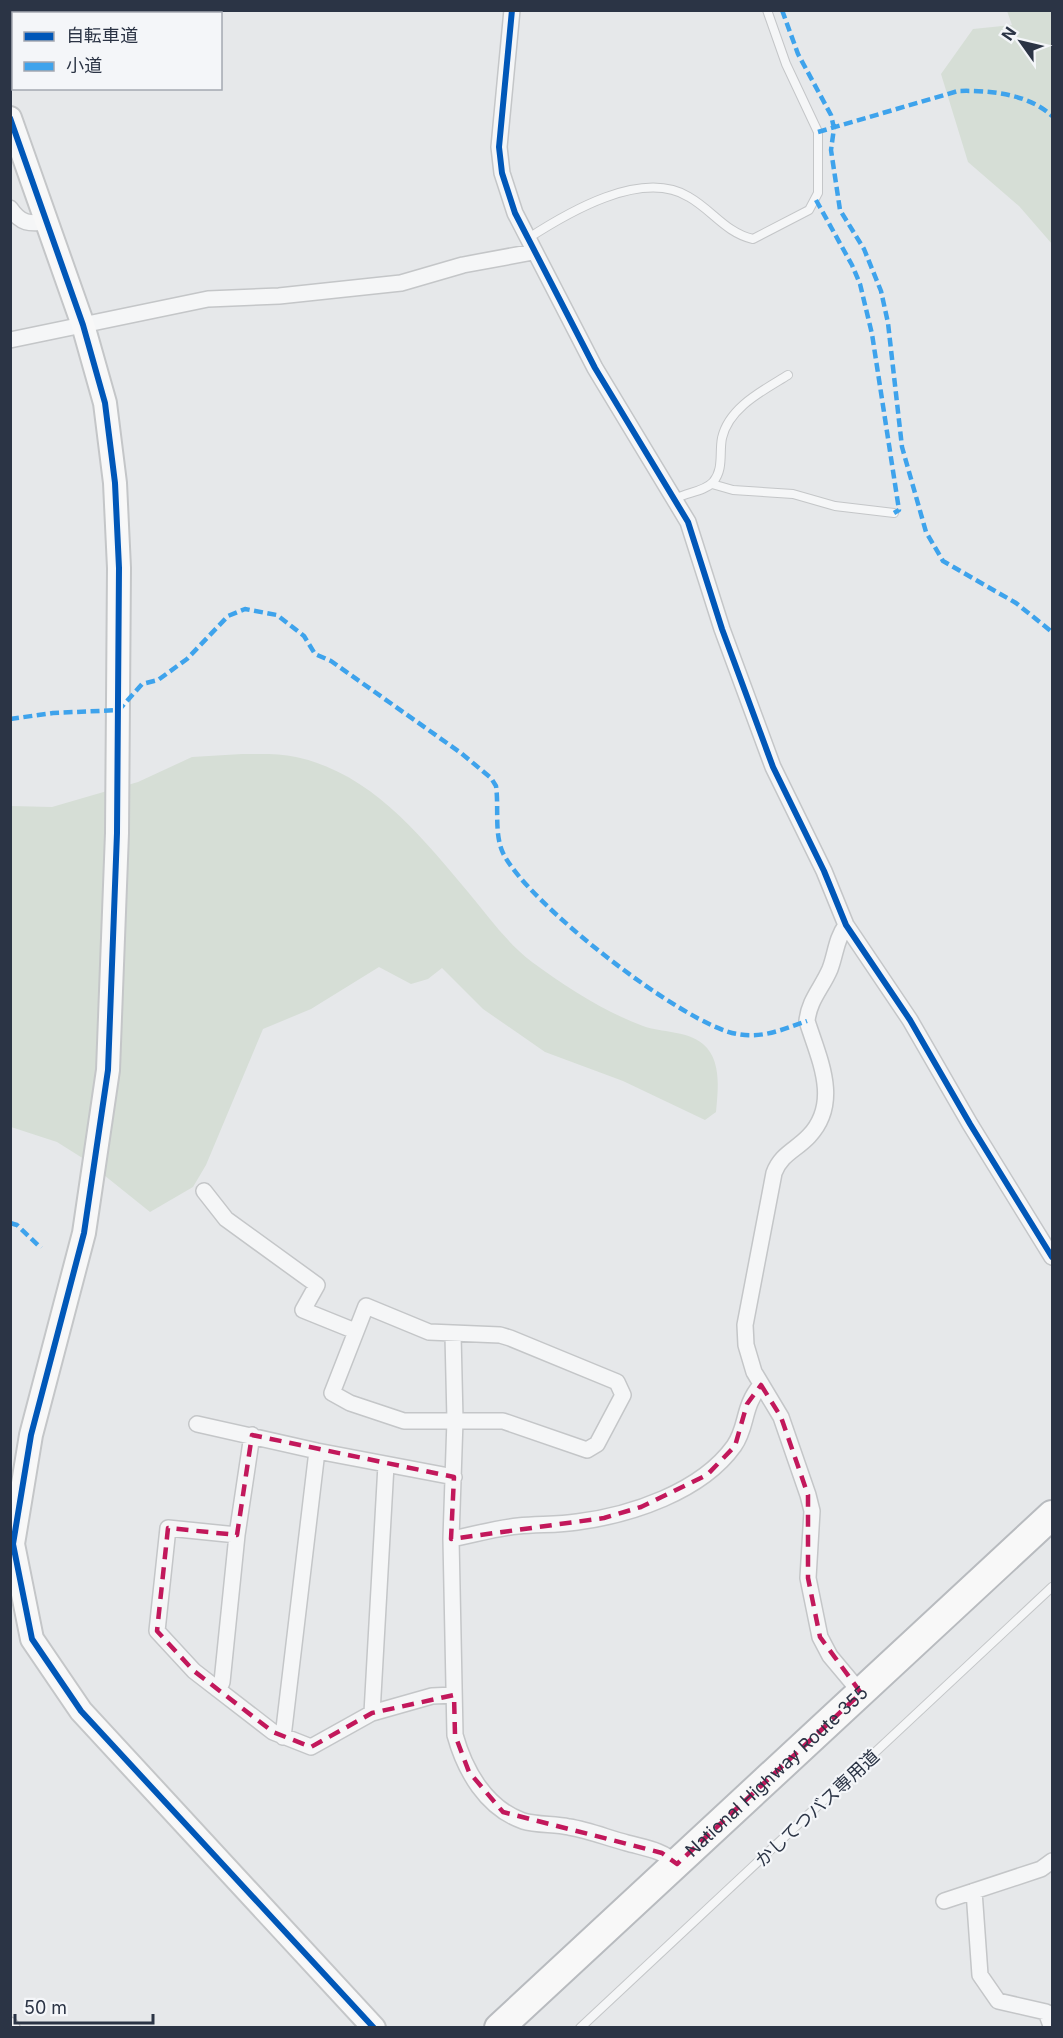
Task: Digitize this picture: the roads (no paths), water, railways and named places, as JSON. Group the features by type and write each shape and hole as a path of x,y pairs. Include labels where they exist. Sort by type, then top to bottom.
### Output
{"highway":[{"name":"National Highway Route 355","path":"500,2028 1053,1515"}],"street":[{"path":"512,10 499,147 502,173 530,245 595,368 688,522 722,629 773,767 824,870 846,925 910,1020 970,1124 1053,1257"},
{"path":"10,118 83,325 105,403 115,483 119,568 117,833 108,1070 84,1233 31,1435 13,1544 32,1639 81,1711 374,2028"},
{"path":"10,208 20,221 29,224 47,222"},
{"path":"10,340 208,299 279,296 401,283 530,245"},
{"path":"846,925 835,946 831,967 808,1011 807,1021 828,1095 825,1110 815,1129 786,1154 774,1173 745,1325 749,1359 761,1385 781,1417 812,1511 808,1578 820,1637 830,1656 861,1693"},
{"path":"204,1191 226,1219 316,1285 303,1310 355,1331"},
{"path":"366,1306 416,1328 453,1335 500,1335 617,1382 623,1390 597,1444 587,1450 503,1421 404,1421 350,1403 332,1393 366,1306"},
{"path":"453,1335 455,1420 451,1539 455,1735 459,1750 469,1772 488,1799 503,1812 525,1821 571,1827 662,1853 677,1864"},
{"path":"451,1539 516,1526 604,1518 641,1507 680,1489 706,1475 735,1446 747,1404 761,1385"},
{"path":"197,1424 317,1451 454,1477"},
{"path":"219,1689 222,1682 237,1535 252,1435"},
{"path":"283,1737 317,1451"},
{"path":"372,1713 386,1465"},
{"path":"237,1535 168,1528 157,1631 194,1671 283,1737 311,1747 372,1713 432,1696 454,1695"},
{"path":"944,1901 1041,1869 1053,1861"},
{"path":"974,1891 980,1975 998,2001 1046,2012 1052,2028"}],"lane":[{"path":"530,245 557,219 630,190 667,188 677,191 690,197 732,231 753,239 809,210 818,193 818,132 786,64 767,10"},
{"path":"712,484 720,470 722,437 729,421 751,399 788,375"},
{"path":"675,499 712,484 734,490 793,494 835,506 894,513"},
{"name":"かしてつバス専用道","path":"580,2028 1053,1587"}]}
